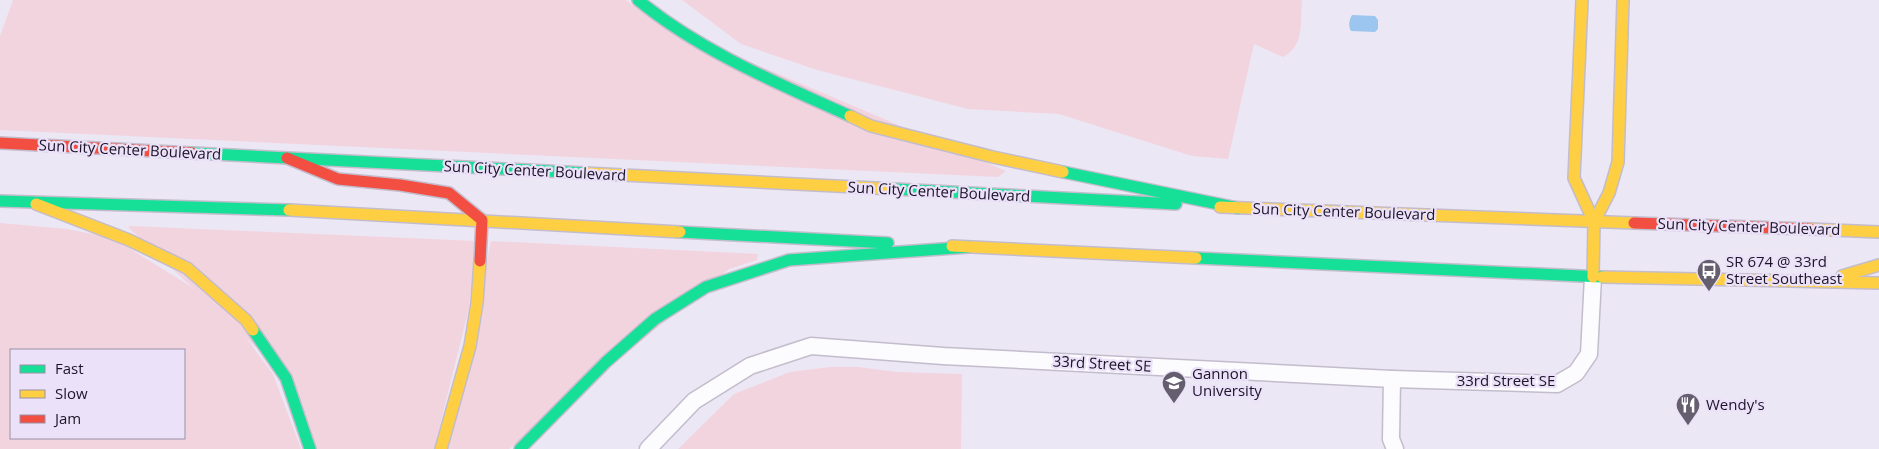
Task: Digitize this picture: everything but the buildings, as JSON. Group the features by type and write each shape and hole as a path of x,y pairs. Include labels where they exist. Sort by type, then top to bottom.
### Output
{"main road":[{"path":"638,0 660,18 752,71 871,126 993,157 1238,208"},
{"path":"1582,0 1574,178 1594,222 1593,277"},
{"path":"1594,222 1609,193 1618,162 1623,0"},
{"name":"Sun City Center Boulevard","path":"0,143 1238,208 1879,232"},
{"path":"288,158 338,179 400,185 449,193 482,220"},
{"path":"0,202 285,210 969,248 1593,277 1879,283"},
{"path":"36,204 130,240 187,268 246,320 286,378 310,449"},
{"path":"441,449 473,331 482,220"},
{"path":"520,449 606,362 655,319 706,287 789,260 969,248"},
{"path":"1824,282 1879,264"}],"street":[{"name":"33rd Street SE","path":"648,449 694,401 750,366 811,346 943,356 1392,379 1557,384 1576,373 1589,354 1593,277"},
{"path":"1392,379 1392,439 1395,449"}],"shaded area":[{"path":"13,0 626,0 654,21 1006,171 998,177 0,130 0,36"},
{"path":"682,0 1302,0 1300,33 1295,47 1290,52 1283,57 1254,44 1228,159 1192,156 1059,114 968,109 817,70 741,44"},
{"path":"0,223 67,229 113,238 222,306 273,374 301,449 0,449"},
{"path":"128,227 476,241 469,308 434,449 315,449 293,382"},
{"path":"491,241 758,254 757,260 729,269 509,449 448,449"},
{"path":"830,367 859,367 896,372 962,374 961,449 678,449 734,394 790,372"}],"water":[{"path":"1352,15 1375,16 1378,20 1378,29 1375,32 1351,31 1349,23"}],"traffic: fast":[{"path":"638,0 687,35 740,65 850,116"},
{"path":"192,153 585,173"},
{"path":"1063,172 1238,208"},
{"path":"894,189 1176,204"},
{"path":"0,201 289,210"},
{"path":"680,232 888,243"},
{"path":"520,449 606,362 655,319 706,287 789,260 969,247"},
{"path":"1196,258 1602,277"},
{"path":"253,330 286,378 310,449"}],"traffic: slow":[{"path":"1582,0 1574,178 1594,222 1593,277"},
{"path":"1594,222 1609,193 1618,162 1623,0"},
{"path":"850,116 871,126 993,157 1063,172"},
{"path":"585,173 894,189"},
{"path":"36,204 129,240 187,268 246,320 253,330"},
{"path":"1220,207 1634,223"},
{"path":"289,210 680,232"},
{"path":"1810,229 1879,232"},
{"path":"952,246 1196,258"},
{"path":"441,449 470,346 477,303 480,261"},
{"path":"1842,276 1879,265"},
{"path":"1602,277 1879,283"}],"traffic: jam":[{"path":"0,143 192,153"},
{"path":"287,158 338,179 400,185 449,193 482,220 480,261"},
{"path":"1634,223 1810,229"}],"place":[{"name":"SR 674 @ 33rd Street Southeast","path":"1709,292"},
{"name":"Gannon University","path":"1174,404"},
{"name":"Wendy's","path":"1688,426"}]}
